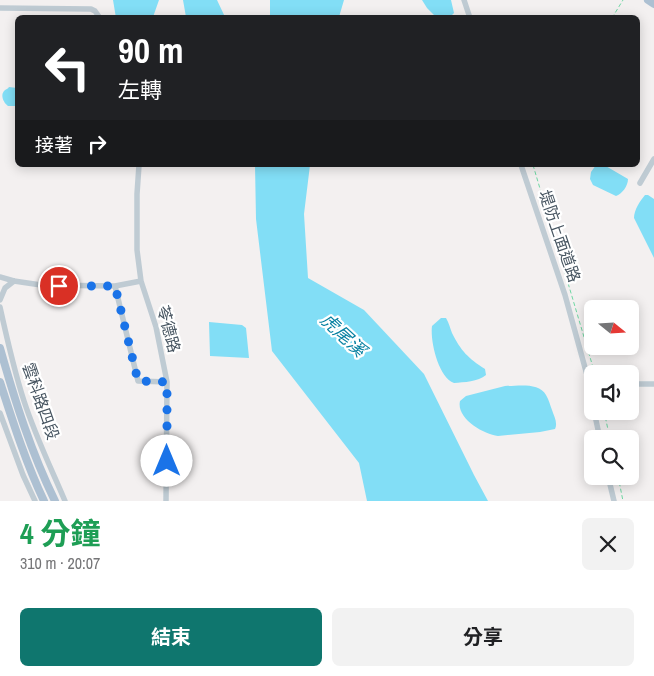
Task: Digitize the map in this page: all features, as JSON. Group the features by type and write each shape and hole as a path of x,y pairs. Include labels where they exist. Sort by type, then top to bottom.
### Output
{"main road":[{"path":"648,0 654,4"},
{"name":"雲科路四段","path":"0,348 20,403 36,458 55,501"},
{"name":"雲科路四段","path":"0,382 20,441 44,501"}],"street":[{"path":"464,0 469,15"},
{"path":"0,8 91,9 98,15"},
{"path":"640,182 654,159"},
{"name":"苓德路","path":"139,167 137,250 141,281 156,327 167,382 166,501"},
{"name":"堤防上面道路","path":"523,167 565,295 584,365"},
{"path":"0,277 41,285 115,286 141,281"},
{"path":"0,300 5,288 14,281"},
{"path":"115,286 138,381 167,382"},
{"name":"雲科路四段","path":"0,307 20,403 36,434 65,501"},
{"path":"639,384 654,384"},
{"path":"0,413 23,475 35,501"},
{"path":"610,485 614,501"}],"path":[{"path":"614,15 623,0"},
{"path":"534,167 592,365"},
{"path":"620,485 623,501"}],"water":[{"path":"113,0 159,0 154,15 116,15"},
{"path":"183,0 217,0 224,15 186,15"},
{"path":"270,0 344,0 340,15 270,15"},
{"path":"422,0 451,0 454,13 452,15 434,15"},
{"path":"9,87 15,88 15,106 8,106 5,103 2,95"},
{"name":"虎尾溪","path":"255,167 310,167 304,214 308,278 364,310 424,374 488,501 367,501 359,463 272,351 256,219"},
{"path":"595,167 607,167 628,179 628,182 626,187 616,196 593,185 590,179 591,172"},
{"path":"645,195 654,199 654,258 634,218 636,209"},
{"path":"441,318 446,318 459,345 469,358 485,369 486,375 475,380 454,383 444,374 436,358 432,340 432,326"},
{"path":"209,322 242,325 246,328 249,358 210,356"},
{"path":"505,386 533,386 543,391 555,417 555,429 498,436 478,429 466,419 460,407 460,401 466,396"}],"route":[{"path":"59,286 115,286 138,381 167,382 167,461"}]}
